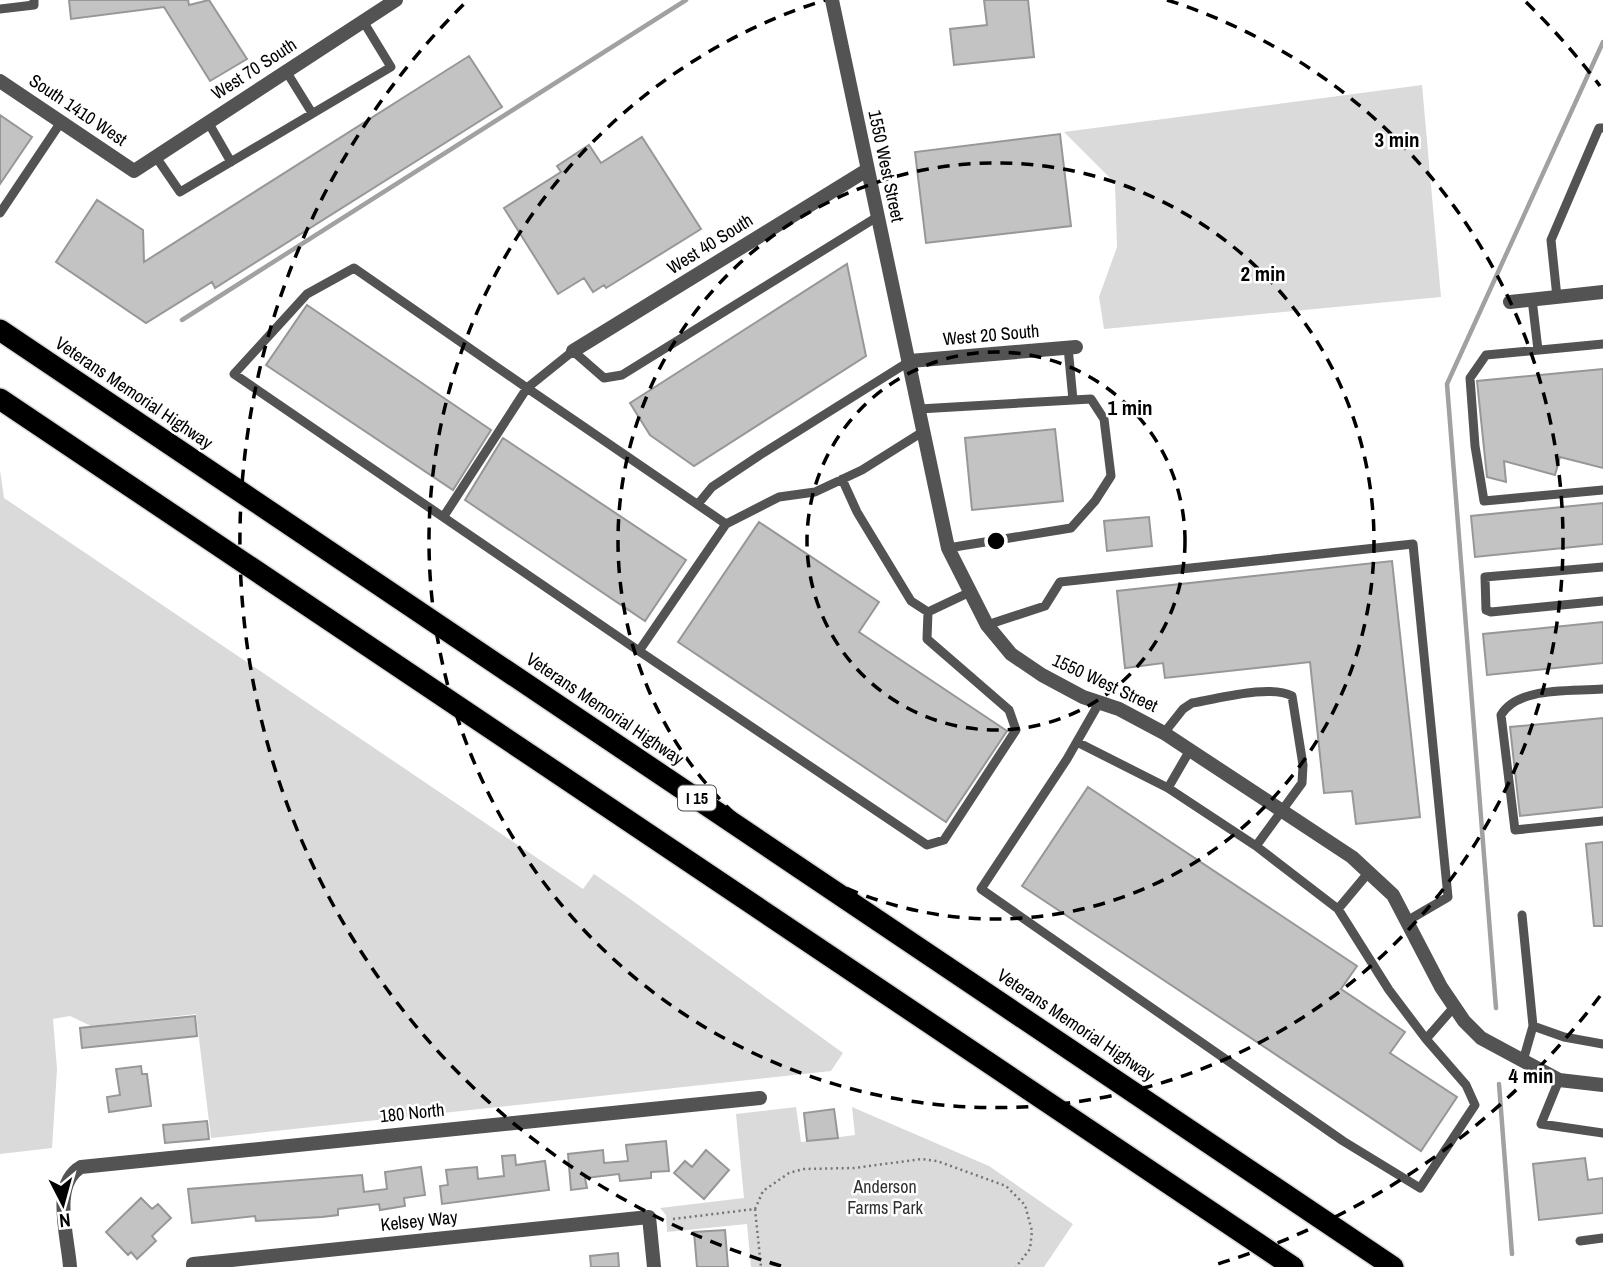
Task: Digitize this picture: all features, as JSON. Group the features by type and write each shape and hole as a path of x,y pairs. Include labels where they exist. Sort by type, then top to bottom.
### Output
{"highway":[{"name":"Veterans Memorial Highway","path":"0,330 1393,1267"},
{"path":"0,399 1293,1267"}],"street":[{"name":"West 70 South","path":"134,171 396,0"},
{"name":"1550 West Street","path":"832,0 948,548 968,593 987,625 1011,654 1042,675 1164,733 1352,857 1393,895 1454,1007 1481,1038 1559,1080"},
{"name":"South 1410 West","path":"0,81 134,171"},
{"name":"West 40 South","path":"573,351 867,170"},
{"path":"1510,302 1603,292"},
{"name":"West 20 South","path":"910,361 1072,347"},
{"path":"1559,1080 1603,1085"},
{"name":"180 North","path":"70,1267 64,1186 70,1174 95,1164 760,1098"},
{"name":"Kelsey Way","path":"193,1265 649,1217 654,1267"}],"lane":[{"path":"0,9 34,5 34,0"},
{"path":"156,157 180,192 391,67 363,21"},
{"path":"286,71 312,113"},
{"path":"0,213 61,122"},
{"path":"208,122 231,162"},
{"path":"1557,297 1551,240 1599,128 1603,128"},
{"path":"444,516 527,388 573,351 604,378 622,375 877,217"},
{"path":"726,524 354,268 307,295 234,374 927,845 934,845 944,840 1016,730 1009,710 927,639 928,612"},
{"path":"1532,299 1538,350"},
{"path":"1603,344 1486,355 1470,378 1475,446 1484,501 1603,490"},
{"path":"1072,347 1073,400"},
{"path":"698,504 712,487 910,361"},
{"path":"919,409 1091,399 1104,419 1111,476 1095,501 1071,528 948,548"},
{"path":"639,651 726,524 779,497 815,492 842,480 924,431"},
{"path":"842,480 857,512 911,601 928,612"},
{"path":"987,625 1045,606 1060,582 1413,544 1448,897 1407,921"},
{"path":"1603,567 1485,577 1486,610 1491,612 1603,601"},
{"path":"928,612 968,593"},
{"path":"1603,689 1522,697 1507,706 1502,715 1515,830 1603,821"},
{"path":"1164,733 1183,709 1192,703 1268,691 1283,691 1292,696 1302,753 1301,783 1256,846"},
{"path":"1077,742 1168,788 1256,846 1338,909 1389,990 1426,1039 1466,1085 1475,1105 1420,1188 1343,1141 981,889 1077,742 1099,703"},
{"path":"1168,788 1190,750"},
{"path":"1338,909 1369,872"},
{"path":"1522,915 1533,1026 1523,1061"},
{"path":"1426,1039 1454,1007"},
{"path":"1533,1026 1564,1037 1603,1044"},
{"path":"1559,1080 1541,1124 1603,1132"},
{"path":"1580,1241 1603,1238"}],"path":[{"path":"761,1267 755,1209 762,1191 789,1173 803,1169 853,1168 922,1159 937,1161 1006,1186 1025,1205 1032,1231 1030,1249 1016,1267"},
{"path":"673,1219 755,1209"}],"green space":[{"path":"1422,85 1441,297 1104,329 1099,297 1117,247 1115,183 1064,132"},
{"path":"0,470 4,498 583,889 594,874 626,896 843,1053 831,1071 211,1138 196,1014 91,1026 70,1016 53,1019 57,1069 52,1148 0,1154"},
{"name":"Anderson Farms Park","path":"796,1107 801,1142 855,1135 852,1107 989,1166 1073,1224 1044,1267 751,1267 747,1224 667,1232 666,1215 660,1208 744,1198 736,1114"}],"building":[{"path":"69,0 188,0 189,5 209,0 247,59 210,81 164,7 71,19"},
{"path":"984,0 1028,0 1034,57 954,65 950,29 987,25"},
{"path":"469,56 502,107 215,288 212,282 146,323 56,262 97,200 143,230 144,262"},
{"path":"0,115 32,137 0,184"},
{"path":"1060,134 1071,226 926,243 915,152"},
{"path":"642,137 701,229 606,288 604,285 593,292 584,278 558,294 504,208 561,172 557,166 589,145 601,163"},
{"path":"847,264 866,356 694,466 650,435 630,403"},
{"path":"307,305 491,430 453,490 266,365"},
{"path":"1603,369 1603,468 1560,457 1555,475 1504,461 1506,482 1487,477 1477,381"},
{"path":"1055,429 1063,501 972,510 965,438"},
{"path":"503,438 686,560 645,621 465,500"},
{"path":"1603,503 1603,544 1475,557 1471,516"},
{"path":"1149,517 1152,546 1107,551 1104,521"},
{"path":"759,522 879,602 859,632 1007,731 946,822 678,642"},
{"path":"1392,561 1420,817 1356,824 1352,791 1324,793 1310,662 1165,678 1163,663 1125,668 1117,591"},
{"path":"1603,622 1603,663 1487,675 1483,634"},
{"path":"1603,718 1603,807 1520,816 1510,727"},
{"path":"1088,787 1357,966 1341,989 1405,1032 1390,1053 1457,1097 1421,1151 1022,886"},
{"path":"1603,842 1603,926 1594,926 1586,844"},
{"path":"195,1016 197,1036 82,1048 80,1028"},
{"path":"141,1066 142,1074 147,1074 151,1106 109,1112 107,1097 120,1095 116,1069"},
{"path":"834,1109 838,1138 807,1141 804,1113"},
{"path":"207,1121 209,1139 165,1143 163,1125"},
{"path":"666,1141 669,1171 651,1172 651,1178 620,1181 619,1174 585,1178 587,1188 571,1190 568,1154 603,1150 604,1163 628,1161 626,1145"},
{"path":"706,1150 729,1170 704,1199 674,1173 685,1161 692,1167"},
{"path":"515,1155 516,1165 545,1161 549,1190 442,1204 440,1186 448,1185 446,1170 477,1167 478,1179 504,1176 502,1156"},
{"path":"1585,1158 1588,1180 1603,1178 1603,1213 1539,1220 1533,1164"},
{"path":"421,1167 425,1195 404,1198 405,1206 380,1210 379,1204 338,1209 338,1215 322,1217 256,1221 255,1216 192,1223 188,1189 362,1175 364,1192 387,1189 385,1172"},
{"path":"141,1198 152,1209 158,1204 171,1218 152,1236 156,1241 137,1259 131,1252 128,1255 106,1232"},
{"path":"725,1230 728,1267 697,1267 694,1232"},
{"path":"618,1253 619,1267 591,1267 590,1256"}],"waterway":[{"path":"182,320 686,0"},
{"path":"1496,1008 1447,384 1603,42"},
{"path":"1499,1084 1512,1254"}]}
